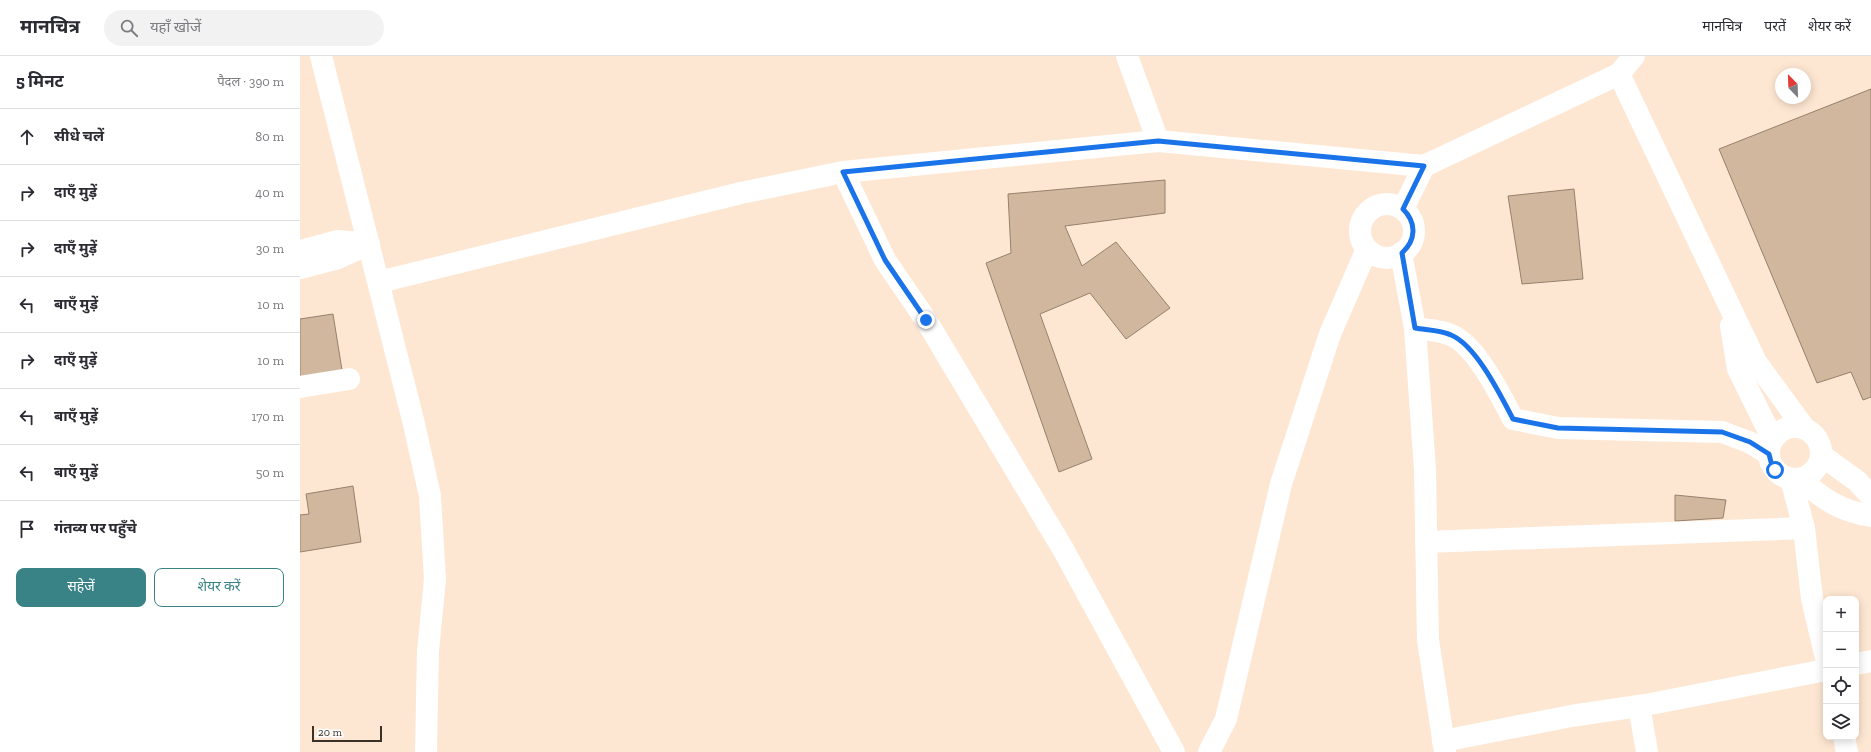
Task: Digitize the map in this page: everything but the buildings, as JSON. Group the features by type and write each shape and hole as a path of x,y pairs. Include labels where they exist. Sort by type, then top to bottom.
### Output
{"street":[{"path":"321,56 379,282 430,496 435,579 428,650 426,752"},
{"path":"1127,56 1158,141"},
{"path":"379,282 734,195 843,172 1158,141 1424,166 1619,74 1634,56"},
{"path":"1619,74 1756,362 1805,429 1817,440 1821,455 1857,482 1871,496"},
{"path":"1403,209 1424,166"},
{"path":"843,172 885,260 926,320 1063,548 1174,752"},
{"path":"1382,204 1390,204 1403,209 1409,215 1413,223 1414,231 1408,247 1402,253 1395,256 1380,257 1367,249 1360,236 1360,229 1361,222 1369,210 1382,204"},
{"path":"300,251 338,242 369,244"},
{"path":"300,268 338,258 369,244"},
{"path":"1209,752 1226,719 1281,484 1330,334 1367,249"},
{"path":"1402,253 1415,328 1425,470 1428,640 1444,746 1571,716 1639,706 1823,671"},
{"path":"1728,302 1738,369 1771,447 1771,462 1775,470 1782,476 1795,479 1821,497 1851,513 1871,516"},
{"path":"1415,328 1452,335 1472,352 1493,381 1513,419 1558,428 1722,432 1750,442 1771,447"},
{"path":"300,387 349,380"},
{"path":"1771,447 1779,433 1787,429 1805,429"},
{"path":"1795,479 1814,471 1821,455"},
{"path":"1795,479 1804,528 1812,599 1823,645"},
{"path":"1426,542 1804,528"},
{"path":"1859,663 1871,661"},
{"path":"1639,706 1647,752"},
{"path":"1845,740 1847,752"}],"route":[{"path":"926,320 885,260 843,172 1158,141 1424,166 1403,209 1409,215 1413,223 1414,231 1412,240 1402,253 1415,328 1452,335 1472,352 1493,381 1513,419 1558,428 1722,432 1750,442 1769,454 1775,470"}]}
